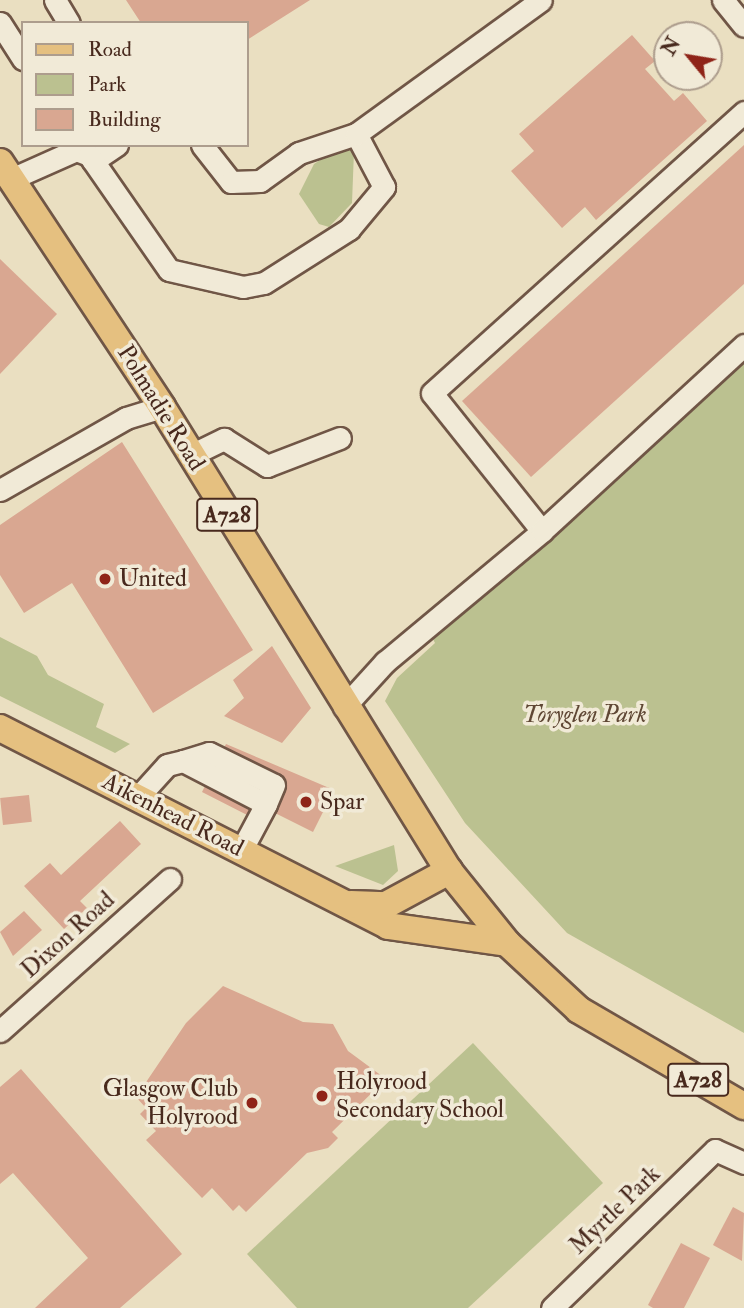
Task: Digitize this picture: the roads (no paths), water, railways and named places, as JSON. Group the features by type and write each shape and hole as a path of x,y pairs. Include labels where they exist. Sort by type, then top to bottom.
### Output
{"main road":[{"name":"Polmadie Road","path":"5,171 162,407 344,707 449,871"},
{"name":"Aikenhead Road","path":"0,728 242,849 388,926 507,943"},
{"name":"Aikenhead Road","path":"346,904 386,905 449,871"},
{"name":"A728","path":"449,871 507,943 579,1010 744,1106"}],"street":[{"path":"55,0 68,21"},
{"path":"204,147 231,182 260,181 299,153 356,134 541,0"},
{"path":"723,0 744,26"},
{"path":"0,23 21,56"},
{"path":"542,531 432,393 744,112"},
{"path":"80,150 159,262 169,271 243,287 264,283 349,229 384,187 356,134"},
{"path":"5,171 80,150 102,147"},
{"path":"344,707 413,637 542,531 744,345"},
{"path":"0,490 126,418 162,407"},
{"path":"191,455 224,439 267,466 340,438"},
{"path":"138,797 167,765 183,761 266,804 242,849"},
{"name":"Dixon Road","path":"0,1031 170,879"},
{"name":"Myrtle Park","path":"552,1308 715,1150 744,1163"}],"place":[{"name":"United","path":"105,579"},
{"name":"Spar","path":"306,802"},
{"name":"Holyrood Secondary School","path":"322,1096"},
{"name":"Glasgow Club Holyrood","path":"252,1103"}],"park label":[{"name":"Toryglen Park","path":"585,715"}]}
